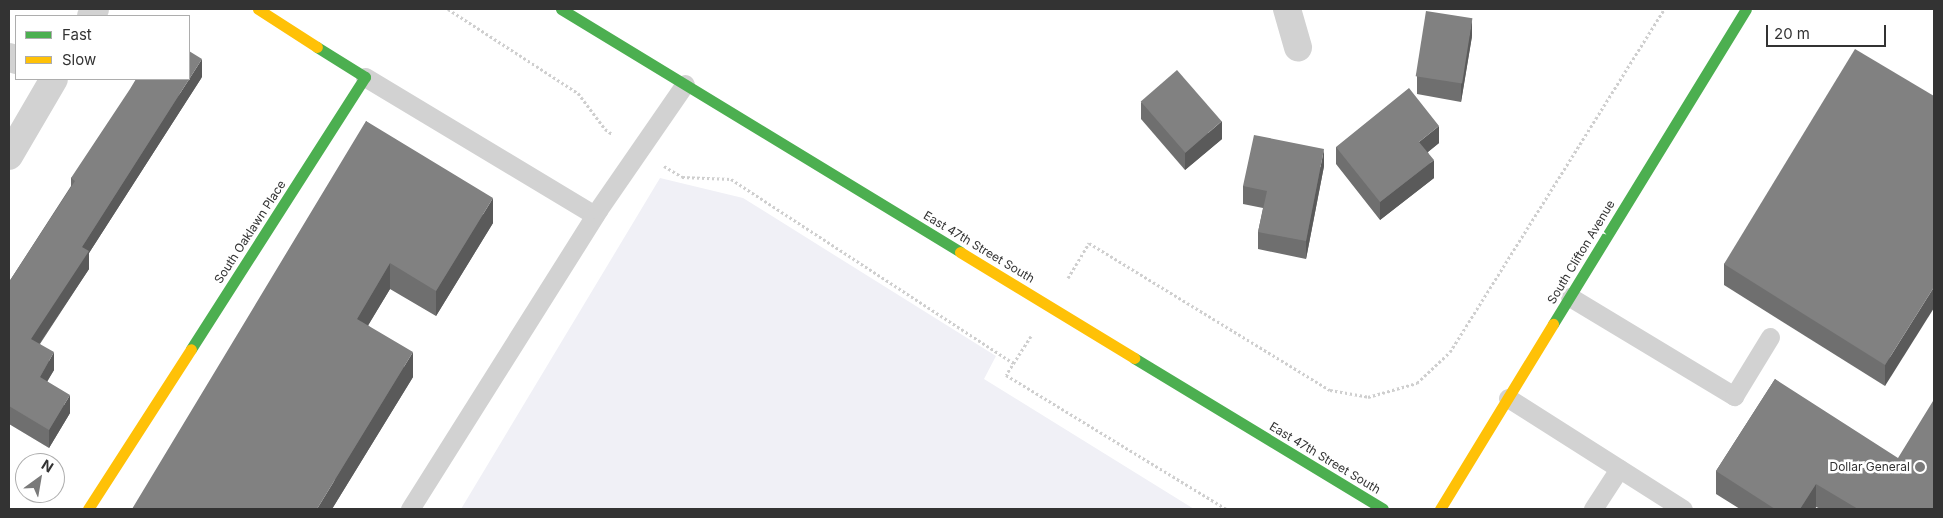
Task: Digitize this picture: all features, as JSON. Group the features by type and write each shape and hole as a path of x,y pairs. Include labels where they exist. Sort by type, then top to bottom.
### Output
{"street":[{"path":"258,9 366,77"},
{"name":"East 47th Street South","path":"561,9 1383,509"},
{"path":"1287,9 1298,47"},
{"name":"South Clifton Avenue","path":"1440,509 1746,9"},
{"name":"South Oaklawn Place","path":"88,509 366,77"},
{"path":"9,156 53,80"}],"lane":[{"path":"366,77 595,215"},
{"path":"410,509 595,215 685,84"},
{"path":"1570,297 1734,396 1770,338"},
{"path":"1508,398 1682,509"},
{"path":"1593,509 1619,469"}],"path":[{"path":"448,9 578,93 604,129 682,177 731,179 1013,363"},
{"path":"1226,509 1006,375 1089,243 1330,390 1368,396 1417,383 1450,352 1664,9"}],"shaded area":[{"path":"660,178 743,198 996,356 984,379 1194,509 461,509"}],"building":[{"path":"1426,11 1472,18 1462,84 1416,76"},
{"path":"1855,49 1934,96 1934,287 1885,365 1724,264"},
{"path":"190,52 202,59 190,78"},
{"path":"1177,70 1222,121 1185,153 1141,101"},
{"path":"135,80 189,80 82,247 89,251 31,339 54,352 40,377 70,395 49,430 9,406 9,282 75,181 71,178"},
{"path":"1409,88 1439,126 1419,142 1434,160 1380,202 1336,147"},
{"path":"366,121 493,198 436,291 390,263 357,319 413,352 317,509 132,509"},
{"path":"1254,135 1324,149 1306,241 1258,232 1267,191 1243,186"},
{"path":"1775,379 1898,458 1933,401 1934,509 1858,509 1816,484 1800,509 1775,509 1716,471"}],"traffic: fast":[{"path":"561,9 960,252"},
{"path":"1553,324 1746,9"},
{"path":"191,349 365,77 317,47"},
{"path":"1134,358 1383,509"}],"traffic: slow":[{"path":"258,9 317,47"},
{"path":"960,252 1134,358"},
{"path":"1440,509 1553,324"},
{"path":"88,509 191,349"}],"place":[{"name":"Dollar General","path":"1920,467"}]}
